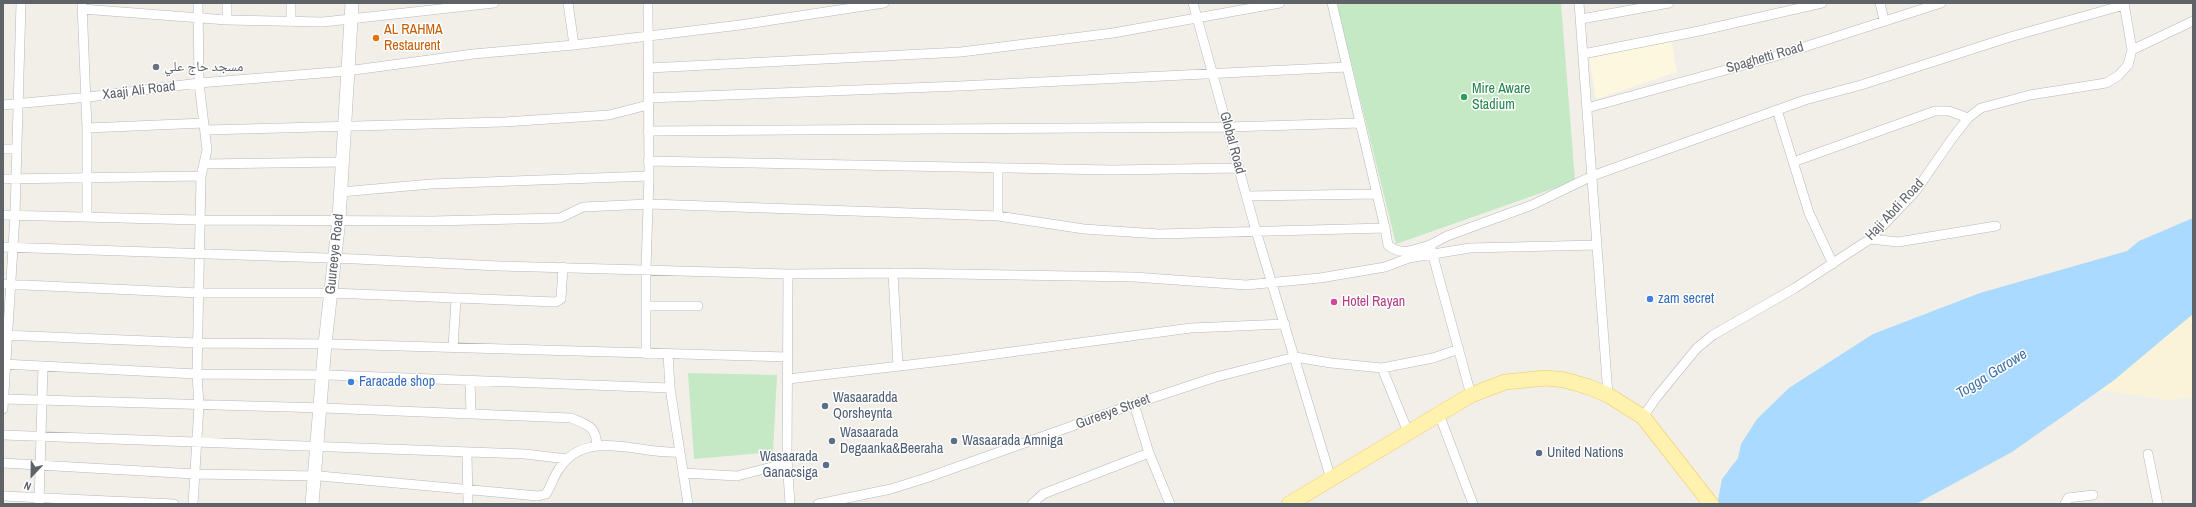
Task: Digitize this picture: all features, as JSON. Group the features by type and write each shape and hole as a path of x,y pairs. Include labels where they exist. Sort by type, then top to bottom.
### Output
{"main road":[{"path":"1294,503 1408,432 1471,395 1505,382 1546,378 1589,387 1608,395 1643,417 1709,500"}],"street":[{"path":"3,409 7,247 15,215 21,3"},
{"path":"148,3 148,13"},
{"path":"193,504 199,405 197,374 201,176 207,150 199,83 198,3"},
{"path":"227,3 227,20"},
{"path":"291,3 291,22"},
{"name":"Guureeye Road","path":"312,504 325,344 339,219 352,3"},
{"path":"87,216 87,128 82,6 227,20 291,22 351,20 432,7 494,3"},
{"path":"568,3 574,44"},
{"path":"646,354 646,269 649,204 648,3"},
{"name":"Xaaji Ali Road","path":"3,105 85,98 199,83 347,71 473,54 740,25 884,3"},
{"name":"Global Road","path":"1193,3 1214,74 1256,231 1331,479"},
{"path":"649,68 961,52 1113,33 1280,3"},
{"path":"1332,3 1388,245 1395,251 1405,252 1432,249 1597,245"},
{"path":"1579,3 1608,395"},
{"path":"1581,19 1669,3"},
{"path":"1583,54 1699,31 1822,3"},
{"path":"1880,3 1884,20"},
{"name":"Spaghetti Road","path":"1587,108 1772,56 1941,3"},
{"path":"7,247 788,274 893,273 1134,277 1246,284 1272,283 1385,267 1432,249 1447,236 1532,205 1592,176 1777,110 2010,37 2124,4 2132,50 2193,21"},
{"name":"Haji Abdi Road","path":"1643,417 1656,398 1697,348 1713,335 1833,264 1870,239 1915,192 1968,118 1981,108 2002,101 2030,95 2106,83 2118,76 2128,65 2132,50"},
{"path":"87,128 205,126 345,127 504,122 609,115 648,102 1347,67"},
{"path":"1777,110 1811,217 1833,264"},
{"path":"1793,162 1935,111 1949,110 1968,118"},
{"path":"648,131 1228,127 1360,123"},
{"path":"3,149 16,148"},
{"path":"648,161 998,169 1173,171 1239,168"},
{"path":"204,164 343,162"},
{"path":"998,169 998,216"},
{"path":"3,179 201,176"},
{"path":"341,192 431,184 649,176"},
{"path":"1247,196 1376,194"},
{"path":"3,214 200,220 339,219 432,221 560,218 583,208 649,204 998,216 1084,229 1152,234 1385,228"},
{"path":"1870,239 1898,242 1996,226"},
{"path":"1432,249 1471,395"},
{"path":"7,284 199,293 331,293 456,300 556,302 561,299 563,267"},
{"path":"893,273 898,366"},
{"path":"788,274 787,463 790,504"},
{"path":"453,348 456,300"},
{"path":"647,306 698,306"},
{"path":"788,379 1191,328 1285,324"},
{"path":"5,335 198,343 325,344 788,357"},
{"path":"1295,357 1330,363 1382,368 1433,358 1459,349"},
{"path":"668,354 670,388 688,504"},
{"name":"Gureeye Street","path":"818,504 836,503 926,478 1134,404 1216,377 1295,357"},
{"path":"4,364 197,374 323,375 670,388"},
{"path":"39,501 43,366"},
{"path":"1382,368 1408,432"},
{"path":"470,380 470,413"},
{"path":"3,399 470,413 571,418 590,426 597,435 597,446"},
{"path":"1134,404 1149,453 1170,504"},
{"path":"1439,414 1473,504"},
{"path":"3,435 525,454 567,459"},
{"path":"3,463 195,474 315,476 538,496 546,494 558,469 567,459 585,446 640,448 663,453 680,452"},
{"path":"467,453 468,504"},
{"path":"1032,504 1043,494 1149,453"},
{"path":"2148,454 2158,504"},
{"path":"683,473 737,476 787,463"},
{"path":"2065,504 2068,498 2093,494"},
{"path":"3,496 39,501 174,504"}],"shaded area":[{"path":"1671,39 1677,72 1596,99 1589,55"}],"green space":[{"name":"Mire Aware Stadium","path":"1344,3 1561,3 1575,181 1396,244 1337,5"},
{"path":"688,373 777,375 773,452 694,459"}],"sand":[{"path":"2193,314 2193,397 2169,400 2100,390"}],"water":[{"name":"Togga Garowe","path":"2193,218 2193,314 2113,381 2012,452 1916,504 1713,504 1718,500 1722,479 1738,458 1741,444 1757,419 1789,388 1873,334 1980,293 2127,251 2139,241"}],"place":[{"name":"AL RAHMA Restaurent","path":"376,38"},
{"name":"مسجد حاج علي","path":"156,67"},
{"name":"Mire Aware Stadium","path":"1464,97"},
{"name":"zam secret","path":"1650,299"},
{"name":"Hotel Rayan","path":"1334,302"},
{"name":"Faracade shop","path":"351,382"},
{"name":"Wasaaradda Qorsheynta","path":"825,406"},
{"name":"Wasaarada Degaanka&Beeraha","path":"832,441"},
{"name":"Wasaarada Amniga","path":"954,441"},
{"name":"United Nations","path":"1539,453"},
{"name":"Wasaarada Ganacsiga","path":"826,465"}]}
